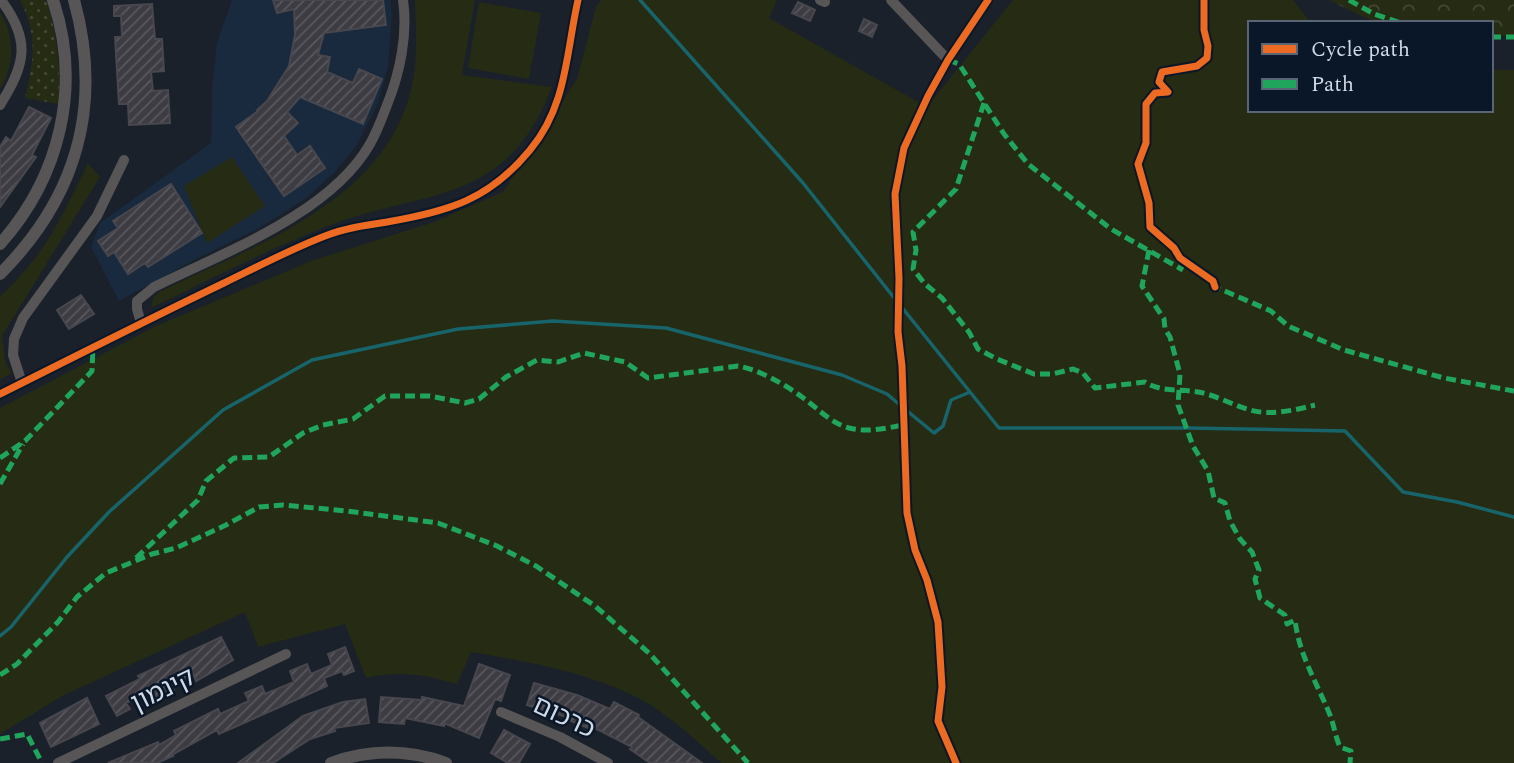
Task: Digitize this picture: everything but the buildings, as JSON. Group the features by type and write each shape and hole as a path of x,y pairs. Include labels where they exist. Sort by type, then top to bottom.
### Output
{"street":[{"path":"0,105 15,81 22,54 16,21 1,0"},
{"path":"0,244 21,220 38,190 51,164 62,125 66,70 60,26 52,0"},
{"path":"0,274 25,247 47,217 76,154 85,108 87,69 74,0"},
{"path":"141,323 137,301 154,287 276,227 320,198 354,167 370,145 393,92 403,39 403,0"},
{"path":"0,394 141,323 327,235 448,210 482,194 530,151 545,129 558,102 567,69 578,0"},
{"path":"891,0 948,60"},
{"path":"956,763 939,721 942,687 938,622 906,513 895,194 904,148 928,96 948,60 988,0"},
{"path":"22,383 13,355 14,339 23,318 97,216 124,160"},
{"name":"קינמון","path":"58,763 286,654"},
{"name":"כרכום","path":"501,712 560,737 608,763"},
{"path":"331,763 345,758 397,752 426,755 446,763"}],"shaded area":[{"path":"232,0 390,0 392,14 388,66 378,103 357,145 334,173 305,199 261,227 119,301 91,247 100,223 211,143 212,88 217,43"}],"green space":[{"path":"20,0 46,0 57,51 59,104 25,98 33,48 30,25"},
{"path":"415,0 475,0 462,75 552,87 533,126 511,154 486,174 458,188 325,227 151,308 153,298 159,292 274,237 312,215 346,190 375,161 398,126 412,86 416,54"},
{"path":"601,0 777,0 769,18 927,107 1013,0 1293,0 1309,21 1248,21 1248,112 1493,112 1493,70 1514,70 1514,763 721,763 692,736 657,710 636,697 596,680 535,664 471,652 457,684 412,675 390,674 366,678 345,624 258,647 245,612 62,696 0,734 0,408 156,326 311,261 434,222 503,192 577,79 596,7"},
{"path":"1329,0 1514,0 1514,36 1493,35 1493,21 1368,19"},
{"path":"479,2 541,13 529,79 468,68"},
{"path":"0,12 11,41 11,60 0,89"},
{"path":"232,157 265,206 207,243 184,186"},
{"path":"88,163 100,177 2,336 6,364 12,373 0,380 0,296 41,250 61,218"}],"waterway":[{"path":"640,0 803,183 895,299"},
{"path":"900,305 999,428 1345,431 1403,492 1457,502 1514,517"},
{"path":"0,636 11,627 67,557 109,512 223,410 312,360 458,329 553,321 666,328 842,375 887,394 900,405"},
{"path":"906,410 934,433 943,426 951,400 970,392"}],"marked path":[{"path":"1349,0 1374,14 1395,21"},
{"path":"1493,37 1514,37"},
{"path":"948,60 959,64 1004,134 1028,164 1111,229 1183,270"},
{"path":"984,103 956,189 913,232 916,250 913,269 925,284 942,298 969,332 978,349 1034,374 1052,374 1073,369 1083,373 1095,388 1145,382 1163,389 1205,393 1250,410 1266,412 1315,405"},
{"path":"1149,250 1142,286 1164,319 1165,329 1170,337 1180,374 1178,405 1193,446 1208,471 1214,498 1225,503 1230,521 1240,539 1252,552 1259,570 1255,579 1260,598 1285,615 1287,624 1295,620 1304,657 1330,715 1340,747 1351,751 1350,763"},
{"path":"1211,285 1271,311 1288,326 1344,350 1444,378 1514,391"},
{"path":"0,458 25,441 92,371 93,347"},
{"path":"136,558 198,500 206,481 234,458 269,457 303,433 323,425 353,419 385,396 430,396 465,403 479,399 506,377 537,360 558,362 584,353 625,362 648,378 738,366 780,383 833,421 846,427 872,430 903,425"},
{"path":"0,484 23,444"},
{"path":"0,675 17,664 58,622 77,597 106,573 152,554 176,548 259,507 283,505 347,511 438,523 497,546 536,566 595,606 649,653 748,763"},
{"path":"0,739 27,734 42,763"}],"cycle path":[{"path":"0,394 312,241 348,229 449,208 483,192 515,167 542,133 551,115 563,78 578,0"},
{"path":"956,763 938,721 942,687 938,622 927,580 915,550 907,513 902,366 898,332 899,278 895,194 904,148 928,96 948,60 988,0"},
{"path":"1204,0 1207,58 1197,66 1162,72 1159,82 1168,92 1155,93 1146,104 1146,143 1138,164 1149,203 1150,227 1174,248 1180,258 1213,281 1215,287"}]}
